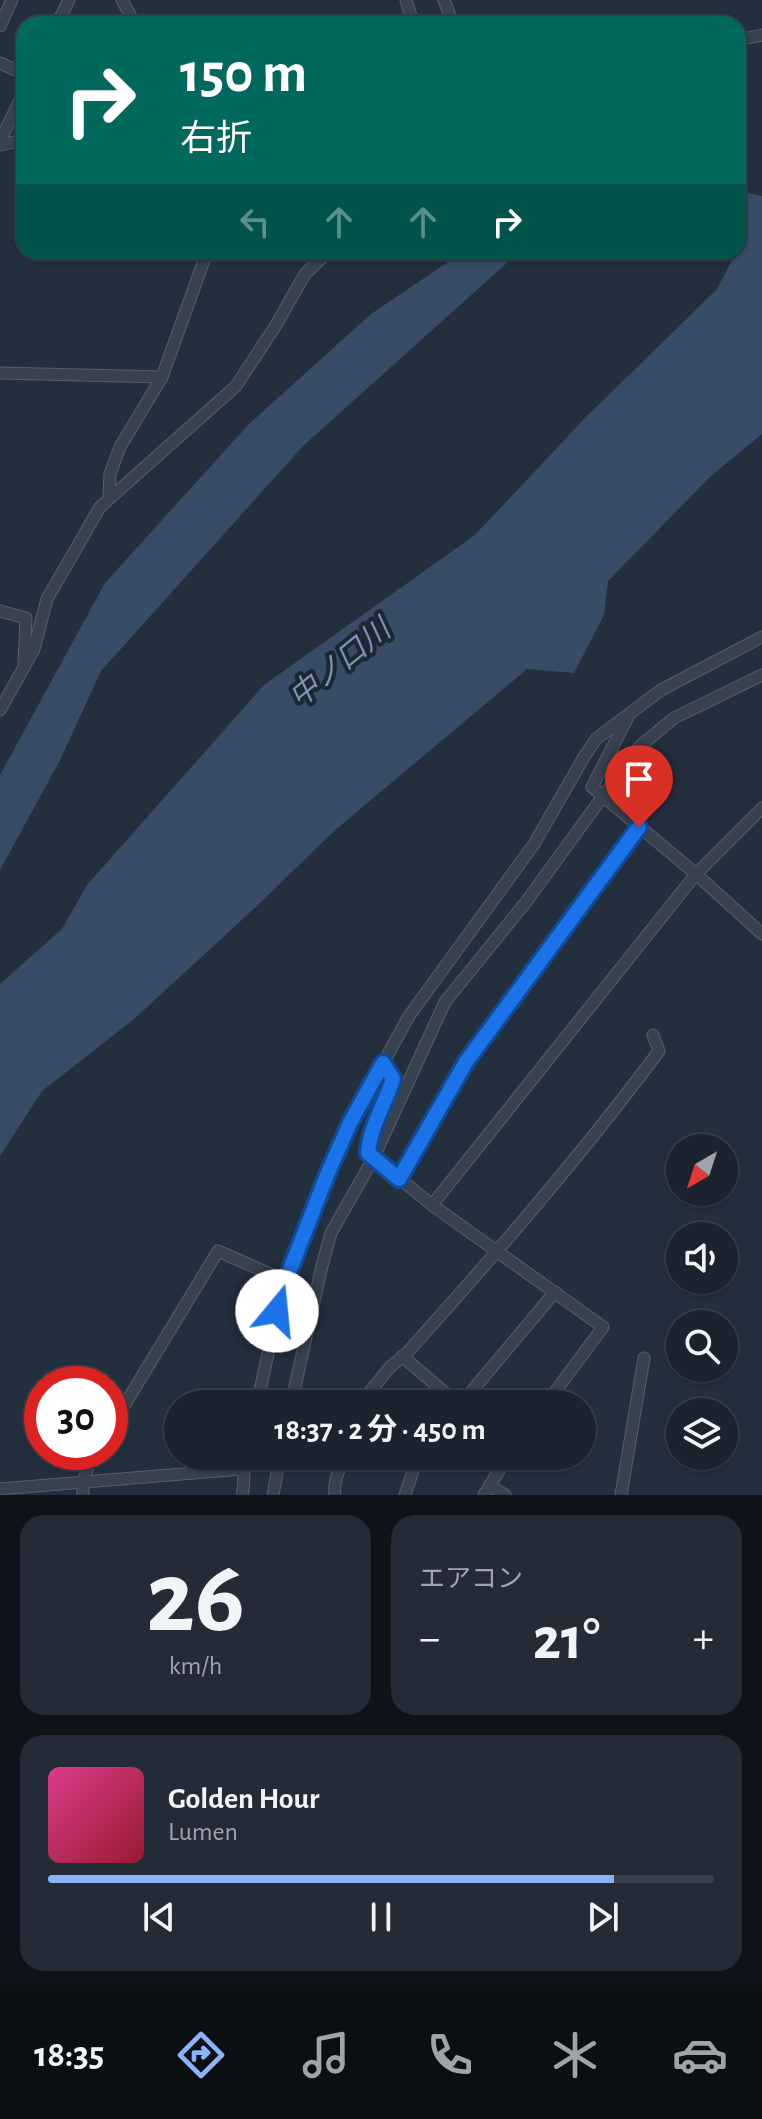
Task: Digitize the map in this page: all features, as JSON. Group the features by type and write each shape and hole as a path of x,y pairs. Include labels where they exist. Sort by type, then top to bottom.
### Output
{"street":[{"path":"0,26 12,0"},
{"path":"406,0 411,16"},
{"path":"0,143 16,109"},
{"path":"109,498 110,474 120,447 162,377 204,260"},
{"path":"0,710 34,649 47,599 100,507 236,386 305,274 320,260"},
{"path":"0,373 162,377"},
{"path":"0,611 26,618 24,666"},
{"path":"260,1390 284,1280 315,1201 350,1123 409,1016 534,844 596,739 661,690 762,637"},
{"path":"294,1390 331,1233 373,1159 445,1002 526,902 638,748 674,718 762,675"},
{"path":"629,715 592,787 762,934"},
{"path":"432,1205 696,874 762,808"},
{"path":"399,1179 466,1062 639,827"},
{"path":"371,1390 497,1252 604,1124 659,1051 653,1035"},
{"path":"383,1063 393,1079 369,1138 368,1153 432,1205 603,1327 556,1390"},
{"path":"128,1399 218,1251 284,1280"},
{"path":"466,1390 555,1292"},
{"path":"402,1356 440,1390"},
{"path":"621,1495 644,1358"},
{"path":"242,1495 244,1470"},
{"path":"273,1495 277,1470"},
{"path":"335,1495 338,1470"},
{"path":"405,1495 413,1470"},
{"path":"499,1470 486,1491 505,1495"},
{"path":"0,1489 83,1489 244,1475"},
{"path":"244,1475 250,1495"}],"water":[{"name":"中ノ口川","path":"746,193 762,196 762,434 712,475 608,581 604,615 574,673 527,669 334,831 133,1020 42,1091 0,1156 0,984 62,929 87,885 264,685 475,535 584,419 717,289 732,260 746,260"},
{"path":"451,260 512,260 303,446 101,671 59,762 0,870 0,775 105,583 249,424 371,314"}],"route":[{"path":"277,1311 284,1280 315,1201 350,1123 383,1063 393,1079 369,1138 368,1153 399,1179 466,1062 639,827"}]}
